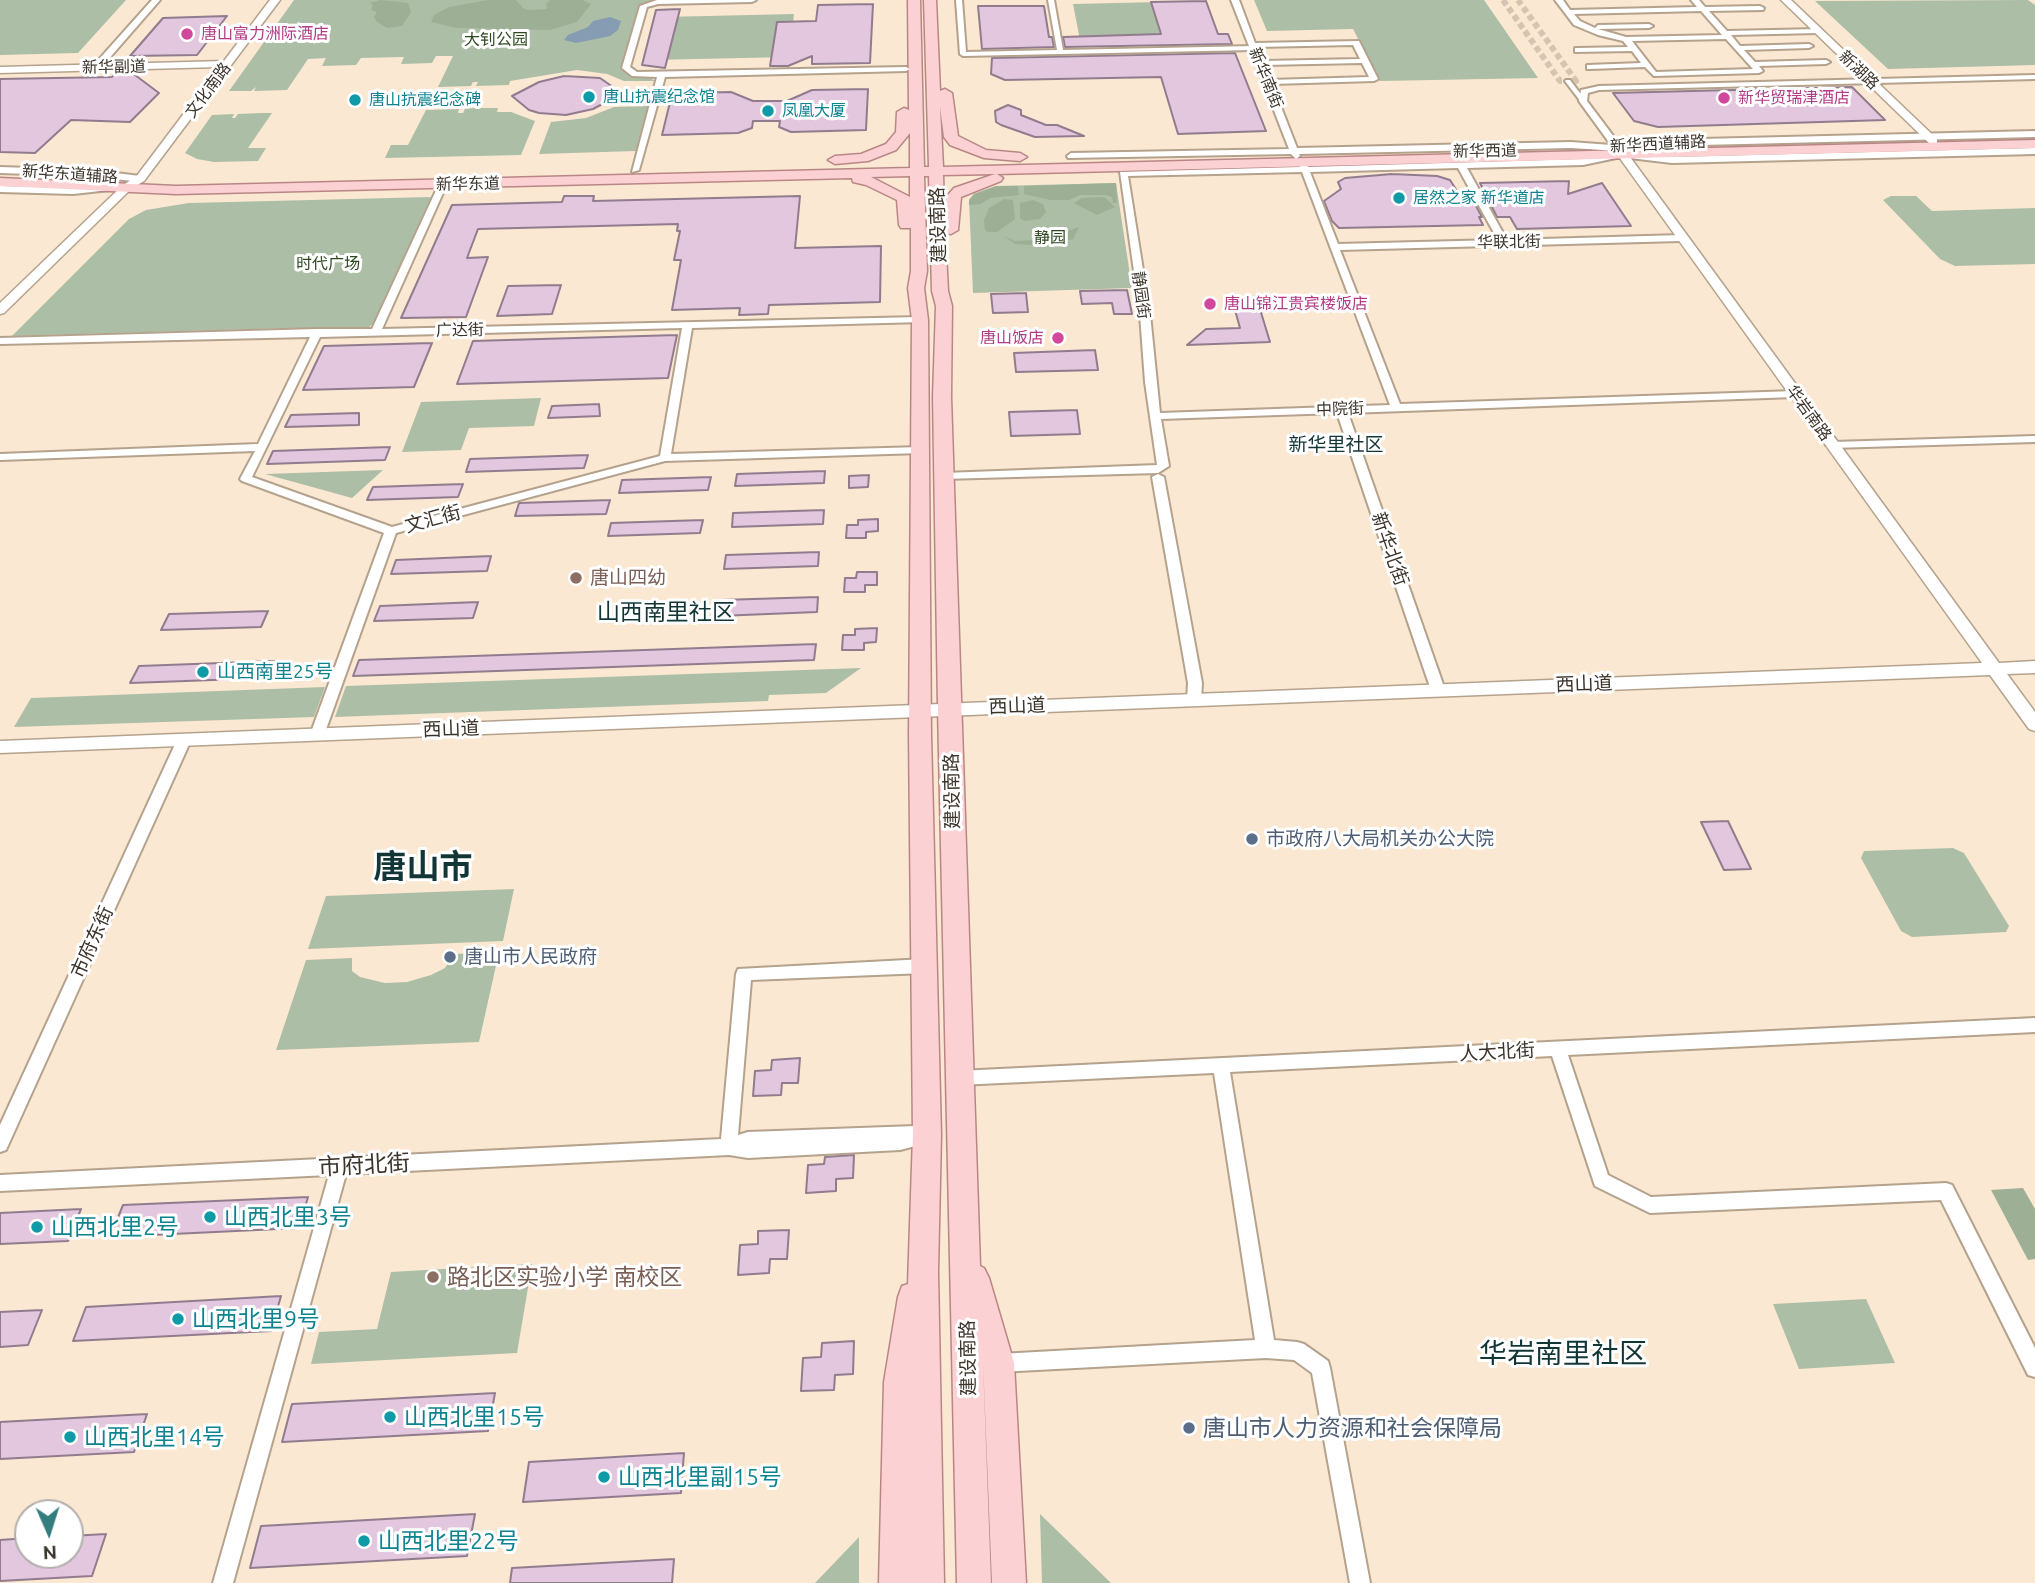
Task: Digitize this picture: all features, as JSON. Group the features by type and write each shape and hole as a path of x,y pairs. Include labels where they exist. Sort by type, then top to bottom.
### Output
{"main road":[{"name":"建设南路","path":"914,0 910,64 919,271 916,288 920,320 920,710 927,1135 923,1272 927,1583"},
{"name":"建设南路","path":"930,0 940,291 944,306 944,476 949,708 974,1583"},
{"path":"728,168 773,160 852,160 891,147 903,133 910,64"},
{"path":"931,70 945,87 951,137 963,147 995,156 1071,156 1108,161"},
{"name":"新华西道","path":"936,168 1146,167 2035,136"},
{"name":"新华西道","path":"1619,151 2035,144"},
{"name":"新华西道","path":"936,168 1108,161 1300,160"},
{"path":"944,306 950,274 951,203 959,191 983,181 1001,178 1123,174 1146,167"},
{"name":"新华东道","path":"0,182 136,185 728,168 936,168"},
{"name":"新华东道","path":"0,172 176,190 757,176 915,168"},
{"path":"757,176 784,179 860,179 897,193 906,205 906,262 916,288"},
{"path":"965,1248 999,1363 1009,1583"},
{"path":"896,1583 899,1382 914,1292 923,1272"}],"street":[{"path":"96,68 156,0"},
{"name":"文化南路","path":"0,321 136,185 275,0"},
{"path":"752,0 657,2 644,6 626,68 635,74 662,75 910,64"},
{"path":"959,0 963,54 1356,43 1374,79 1267,82"},
{"path":"1051,0 1060,52"},
{"name":"新华南街","path":"1235,0 1300,160"},
{"path":"1559,0 1577,23 1626,39 1818,31"},
{"path":"1626,0 1660,39"},
{"path":"1626,39 1654,74 1759,71 1695,0"},
{"name":"新湖路","path":"1786,0 1931,139"},
{"path":"1569,12 1760,8"},
{"path":"1718,24 1774,22"},
{"path":"1586,27 1649,26"},
{"path":"1737,48 1810,46"},
{"path":"1577,50 1634,49"},
{"path":"1260,63 1365,61"},
{"path":"1753,64 1826,62"},
{"name":"新华副道","path":"0,70 228,64"},
{"path":"1590,67 1647,65"},
{"path":"1713,72 1725,85"},
{"path":"635,170 662,75"},
{"path":"1583,101 1584,92 1599,88 2035,77"},
{"path":"1568,81 1583,101"},
{"name":"华岩南路","path":"1583,101 2035,725"},
{"name":"新华西道辅路","path":"1071,156 1461,165 1583,162 1619,151 1672,160 2035,151"},
{"path":"1300,160 1396,407"},
{"name":"新华西道辅路","path":"1123,174 1300,160"},
{"path":"1461,165 1504,243"},
{"name":"静园街","path":"1123,174 1144,314 1155,416"},
{"path":"376,332 443,184"},
{"name":"文化南路","path":"0,310 136,185"},
{"name":"新华东道辅路","path":"0,189 73,191 136,185"},
{"name":"华联北街","path":"1336,247 1681,238"},
{"name":"广达街","path":"0,341 920,320"},
{"path":"665,457 688,325"},
{"path":"0,457 262,447 317,332"},
{"name":"中院街","path":"1155,416 1795,394"},
{"name":"新华北街","path":"1342,409 1438,690"},
{"path":"944,476 1158,470 1163,466 1155,416"},
{"path":"1832,445 2035,439"},
{"name":"文汇街","path":"262,447 246,479 391,531 665,457 921,450"},
{"path":"1158,477 1195,683 1194,699"},
{"path":"317,734 391,531"},
{"name":"西山道","path":"0,747 2035,667"},
{"name":"市府东街","path":"0,1144 184,740"},
{"path":"729,1147 744,974 925,966"},
{"name":"人大北街","path":"959,1078 2035,1025"},
{"path":"1558,1049 1601,1180 1650,1205 1946,1191 2035,1368"},
{"path":"1221,1066 1266,1349"},
{"name":"市府北街","path":"0,1184 729,1147 748,1150 886,1143 927,1135"},
{"path":"223,1583 340,1166"},
{"path":"999,1363 1266,1349 1297,1351 1321,1368 1360,1583"}],"green space":[{"path":"0,0 126,0 78,53 0,55"},
{"name":"大钊公园","path":"294,0 664,0 641,5 621,69 626,73 648,76 655,81 624,81 607,74 577,70 510,81 509,85 476,86 478,82 473,82 471,86 438,87 453,56 436,56 432,63 401,64 404,57 361,58 356,65 322,66 326,58 308,59 287,90 254,91 256,87 251,91 229,91"},
{"path":"381,0 408,3 411,12 402,26 387,28 377,22 374,17 377,12 371,10 373,5 370,3"},
{"path":"488,0 516,0 529,10 547,9 546,4 550,0 582,0 591,4 577,22 550,30 456,28 431,22 434,15 449,7"},
{"path":"1254,0 1484,0 1538,78 1380,81 1353,29 1267,31"},
{"path":"2028,0 2035,5 2035,65 1888,69 1815,1"},
{"path":"1201,1 1213,37 1080,40 1073,4"},
{"path":"794,14 789,57 651,60 663,17"},
{"path":"649,106 636,151 539,154 551,122 586,118 614,107"},
{"path":"498,108 497,112 511,112 535,121 521,155 385,158 391,145 408,145 426,110 459,109 458,113 463,113 465,109"},
{"path":"272,113 248,148 266,148 258,161 214,162 197,159 185,153 212,115 234,114 232,118 235,118 238,114"},
{"name":"静园","path":"1116,183 1132,288 973,293 969,200 974,194 996,186"},
{"path":"1116,183 1117,203 1113,203 1112,197 1106,195 1080,195 1069,200 1051,200 1024,194 1024,186"},
{"path":"996,186 1018,186 1019,195 990,198 981,204 969,205 974,194"},
{"path":"1891,196 1916,196 1932,211 2035,208 2035,264 1955,266 1940,259 1883,200"},
{"name":"时代广场","path":"431,197 375,322 369,327 352,330 292,328 12,336 129,219 146,210 189,203"},
{"path":"1104,197 1115,207 1097,215 1074,203 1082,198"},
{"path":"1004,199 1013,200 1015,219 997,232 988,232 985,230 984,220 989,208"},
{"path":"1033,200 1043,204 1046,212 1040,219 1024,221 1020,218 1020,203"},
{"path":"1079,227 1073,239 1046,246 1015,244 1004,236 1015,241 1039,242"},
{"path":"541,398 534,426 469,428 461,450 402,452 421,402"},
{"path":"383,470 352,498 265,474"},
{"path":"861,668 826,693 769,695 768,701 335,717 346,686"},
{"path":"325,687 314,717 14,727 31,698"},
{"path":"1953,848 1964,853 2009,926 2006,932 1912,937 1901,931 1861,858 1864,851"},
{"path":"514,889 503,941 308,949 326,896"},
{"path":"499,952 479,1042 276,1050 306,960 352,958 352,971 360,977 385,983 407,982 431,975 445,968 454,954"},
{"path":"2023,1188 2035,1209 2035,1259 2028,1260 1991,1190"},
{"path":"532,1264 517,1353 311,1364 319,1332 377,1329 391,1272"},
{"path":"1866,1299 1895,1363 1799,1369 1773,1304"},
{"path":"1040,1514 1111,1583 1042,1583"},
{"path":"859,1537 859,1583 815,1583"}],"water":[{"path":"610,17 621,21 618,30 610,36 576,43 564,40 568,35 588,27 593,21"}],"building":[{"path":"1206,1 1218,34 1228,34 1232,44 1065,47 1063,37 1161,34 1151,2"},
{"path":"873,4 870,63 812,64 812,56 788,66 770,66 777,22 816,21 818,5"},
{"path":"978,6 1044,6 1049,37 1052,37 1054,47 982,49"},
{"path":"680,9 665,68 642,65 656,10"},
{"name":"唐山富力洲际酒店","path":"227,16 197,55 130,56 163,18"},
{"path":"1235,53 1266,131 1178,134 1161,77 1005,80 991,74 992,58"},
{"path":"116,72 131,72 159,93 130,122 71,120 35,153 0,152 0,79 112,77"},
{"name":"唐山抗震纪念馆","path":"564,76 600,78 613,87 613,95 593,109 566,115 529,110 512,96 539,82"},
{"path":"1852,87 1885,120 1658,127 1634,121 1613,93"},
{"name":"凤凰大厦","path":"868,89 866,130 791,132 779,127 780,121 753,121 752,128 738,133 662,135 671,98 688,93 731,92 753,101 787,101 812,90"},
{"path":"1008,105 1021,110 1021,115 1084,136 1035,137 1001,125 996,122 995,111"},
{"name":"居然之家 新华道店","path":"1392,174 1437,176 1450,180 1459,194 1469,193 1482,217 1479,217 1483,225 1339,228 1332,221 1324,201 1341,189 1338,182 1345,178"},
{"path":"1569,181 1568,194 1602,183 1631,226 1517,229 1510,217 1497,217 1480,183"},
{"path":"564,196 594,196 593,201 800,196 795,248 881,246 880,302 769,305 768,314 739,315 740,308 672,310 681,260 674,260 680,231 677,231 678,224 478,229 467,258 488,257 466,317 401,318 452,205 562,202"},
{"path":"561,285 552,314 497,316 508,286"},
{"path":"1127,290 1132,314 1114,314 1112,303 1082,304 1080,291"},
{"path":"1026,293 1028,312 993,313 991,294"},
{"path":"1256,296 1270,342 1187,345 1206,329 1240,328 1235,310 1243,304 1242,300 1250,300"},
{"path":"677,335 668,378 457,384 473,341"},
{"path":"432,343 414,387 303,390 324,346"},
{"name":"唐山饭店","path":"1095,350 1098,370 1016,372 1014,353"},
{"path":"599,404 600,416 548,418 552,406"},
{"path":"1077,410 1080,434 1011,436 1009,412"},
{"path":"359,413 359,425 285,427 291,415"},
{"path":"390,447 385,460 267,464 273,451"},
{"path":"588,455 584,468 466,472 470,459"},
{"path":"825,471 824,483 735,486 737,474"},
{"path":"869,475 868,487 849,488 849,476"},
{"path":"711,477 708,490 619,493 622,480"},
{"path":"463,484 458,497 367,500 373,487"},
{"path":"610,500 606,514 515,516 519,503"},
{"path":"824,510 823,524 732,527 733,513"},
{"path":"878,519 878,531 866,532 866,538 846,538 847,525 858,525 858,520"},
{"path":"703,520 700,533 608,536 611,523"},
{"path":"819,552 818,566 724,569 726,555"},
{"path":"491,556 487,571 391,574 396,560"},
{"path":"857,572 877,572 877,585 865,585 865,592 844,592 845,578 856,578"},
{"path":"818,597 817,612 719,616 721,600"},
{"path":"478,602 473,618 374,621 380,606"},
{"path":"268,611 261,627 161,630 169,614"},
{"path":"877,628 876,642 864,643 864,650 842,650 843,635 855,635 855,629"},
{"path":"816,644 814,660 353,676 359,660"},
{"name":"山西南里25号","path":"276,661 269,678 130,683 139,666"},
{"path":"1728,821 1751,869 1724,870 1701,822"},
{"path":"800,1058 798,1083 782,1083 781,1095 753,1096 755,1071 771,1070 772,1060"},
{"path":"854,1155 853,1178 836,1179 836,1191 806,1193 808,1165 824,1164 825,1157"},
{"name":"山西北里3号","path":"308,1197 299,1228 110,1237 123,1205"},
{"name":"山西北里2号","path":"81,1209 68,1241 0,1244 0,1213"},
{"path":"789,1230 787,1259 770,1259 769,1273 738,1275 740,1245 758,1244 758,1231"},
{"name":"山西北里9号","path":"281,1296 271,1331 73,1341 86,1307"},
{"path":"42,1310 28,1345 0,1347 0,1312"},
{"path":"854,1341 853,1374 835,1375 834,1390 801,1391 803,1358 821,1357 822,1343"},
{"name":"山西北里15号","path":"495,1393 488,1431 282,1442 292,1404"},
{"name":"山西北里14号","path":"147,1414 134,1452 0,1459 0,1422"},
{"name":"山西北里副15号","path":"684,1453 681,1493 523,1502 529,1462"},
{"name":"山西北里22号","path":"475,1514 467,1556 250,1568 261,1526"},
{"path":"106,1534 92,1576 0,1581 0,1540 14,1539 14,1569 84,1569 84,1535"},
{"path":"674,1559 672,1583 510,1583 512,1568"}],"tunnel":[{"path":"1503,0 1560,81 1576,81 1518,0"}],"place":[{"name":"唐山富力洲际酒店","path":"187,34"},
{"name":"唐山抗震纪念馆","path":"589,97"},
{"name":"新华贸瑞津酒店","path":"1724,98"},
{"name":"唐山抗震纪念碑","path":"355,100"},
{"name":"凤凰大厦","path":"768,111"},
{"name":"居然之家 新华道店","path":"1399,198"},
{"name":"唐山锦江贵宾楼饭店","path":"1210,304"},
{"name":"唐山饭店","path":"1058,338"},
{"name":"唐山四幼","path":"576,578"},
{"name":"山西南里25号","path":"203,672"},
{"name":"市政府八大局机关办公大院","path":"1252,839"},
{"name":"唐山市人民政府","path":"450,957"},
{"name":"山西北里3号","path":"210,1217"},
{"name":"山西北里2号","path":"37,1227"},
{"name":"路北区实验小学 南校区","path":"433,1277"},
{"name":"山西北里9号","path":"178,1319"},
{"name":"山西北里15号","path":"390,1417"},
{"name":"唐山市人力资源和社会保障局","path":"1189,1428"},
{"name":"山西北里14号","path":"70,1437"},
{"name":"山西北里副15号","path":"604,1477"},
{"name":"山西北里22号","path":"364,1541"}],"district":[{"name":"新华里社区","path":"1336,445"},
{"name":"山西南里社区","path":"666,612"},
{"name":"唐山市","path":"423,867"},
{"name":"华岩南里社区","path":"1563,1354"}]}
